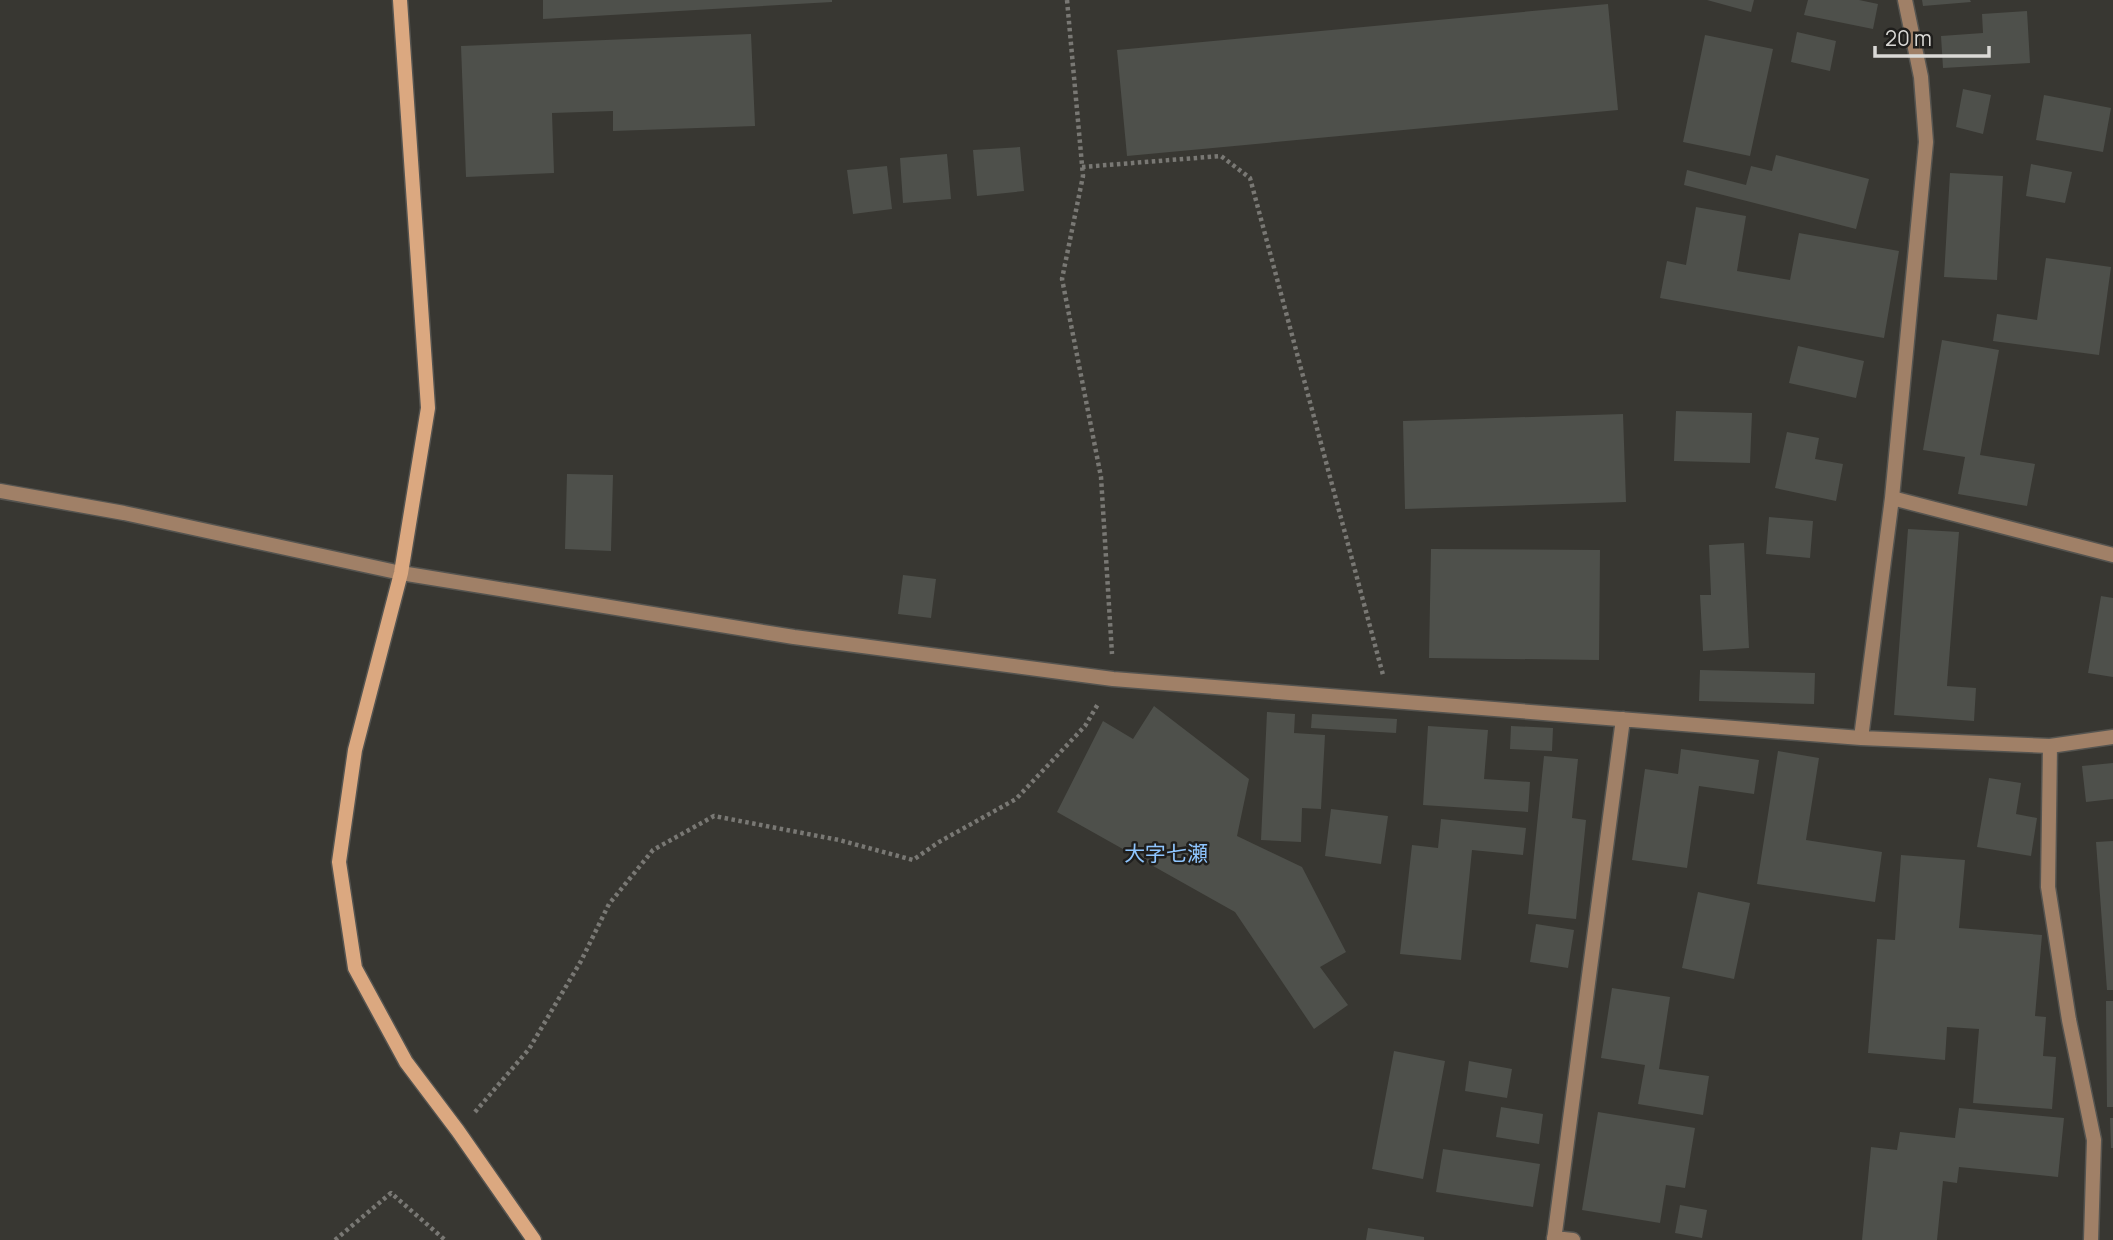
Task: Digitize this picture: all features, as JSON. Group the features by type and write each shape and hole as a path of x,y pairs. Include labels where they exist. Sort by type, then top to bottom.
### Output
{"street":[{"path":"400,0 428,408 401,573 355,750 339,862 355,968 406,1062 534,1240"},
{"path":"1861,738 1892,498 1926,142 1921,76 1905,0"},
{"path":"0,491 124,513 401,573 794,637 1113,679 1861,738 2050,746 2113,737"},
{"path":"1892,498 2113,555"},
{"path":"1573,1240 1554,1239 1623,719"},
{"path":"2050,746 2048,887 2069,1020 2094,1140 2091,1240"}],"path":[{"path":"458,1131 530,1049 581,961 609,904 653,850 714,816 839,840 913,860 939,842 1016,799 1085,726 1113,679 1101,477 1062,279 1083,176 1067,0"},
{"path":"1082,167 1221,156 1250,178 1390,700"},
{"path":"335,1240 391,1193 445,1240"}],"building":[{"path":"543,0 832,0 832,2 543,19"},
{"path":"1707,0 1754,0 1751,12"},
{"path":"1808,0 1859,0 1878,4 1873,29 1804,15"},
{"path":"1922,0 1970,0 1971,2 1923,6"},
{"path":"1608,4 1618,110 1127,156 1117,50"},
{"path":"2027,11 2030,63 1943,68 1941,36 1983,33 1982,14"},
{"path":"1797,32 1836,41 1830,71 1791,62"},
{"path":"751,34 755,126 613,131 613,111 552,113 554,173 466,177 461,46"},
{"path":"1705,35 1773,49 1750,156 1683,142"},
{"path":"1963,89 1991,95 1983,134 1956,127"},
{"path":"2044,95 2111,108 2103,152 2036,140"},
{"path":"1020,147 1024,191 977,196 973,150"},
{"path":"947,154 951,199 903,203 900,158"},
{"path":"1776,155 1869,179 1856,229 1684,185 1687,170 1746,185 1751,166 1772,171"},
{"path":"2031,164 2072,172 2065,203 2026,196"},
{"path":"887,166 892,209 853,214 847,170"},
{"path":"1950,173 2003,176 1997,280 1944,277"},
{"path":"1696,207 1746,216 1737,271 1790,280 1799,233 1899,251 1884,338 1660,298 1667,261 1686,265"},
{"path":"2046,258 2111,267 2099,355 1993,341 1997,314 2037,320"},
{"path":"1942,340 1999,350 1980,455 2035,464 2027,506 1958,494 1965,457 1923,450"},
{"path":"1798,346 1864,361 1856,398 1789,383"},
{"path":"1676,411 1752,413 1750,463 1674,461"},
{"path":"1623,414 1626,502 1405,509 1403,421"},
{"path":"1787,432 1819,438 1815,459 1843,464 1836,501 1775,488"},
{"path":"567,474 613,475 611,551 565,549"},
{"path":"1769,517 1813,521 1810,558 1766,554"},
{"path":"1908,529 1959,532 1947,686 1976,688 1974,721 1894,715"},
{"path":"1744,543 1749,648 1703,651 1700,595 1711,595 1709,545"},
{"path":"1431,549 1600,550 1599,660 1429,658"},
{"path":"903,575 936,579 931,618 898,614"},
{"path":"2101,596 2113,598 2113,677 2088,673"},
{"path":"1700,670 1815,673 1814,704 1699,701"},
{"path":"1154,706 1249,779 1237,836 1302,867 1346,952 1320,967 1348,1005 1314,1029 1235,912 1057,812 1103,721 1133,739"},
{"path":"1267,712 1295,714 1294,733 1325,735 1321,809 1302,808 1301,842 1261,840"},
{"path":"1312,714 1397,719 1396,733 1311,728"},
{"path":"1428,726 1488,730 1484,779 1530,782 1528,812 1423,805"},
{"path":"1511,726 1553,728 1552,751 1510,749"},
{"path":"1681,749 1759,760 1754,794 1699,786 1687,868 1632,860 1645,769 1678,774"},
{"path":"1778,751 1819,758 1806,840 1882,852 1875,902 1757,884"},
{"path":"1544,756 1578,759 1572,818 1586,820 1576,919 1528,914"},
{"path":"2113,763 2113,799 2086,802 2082,766"},
{"path":"1989,778 2021,783 2016,814 2037,818 2031,856 1977,847"},
{"path":"1331,809 1388,816 1381,864 1325,856"},
{"path":"1441,819 1526,828 1523,855 1472,850 1461,960 1400,954 1412,845 1438,848"},
{"path":"2113,841 2113,990 2107,990 2096,842"},
{"path":"1901,855 1965,860 1959,928 2042,935 2035,1016 2046,1017 2043,1056 2056,1057 2052,1109 1973,1103 1979,1029 1947,1027 1945,1060 1868,1053 1877,939 1895,940"},
{"path":"1698,892 1750,903 1734,979 1682,968"},
{"path":"1536,924 1574,930 1568,968 1530,962"},
{"path":"1612,988 1670,997 1659,1069 1709,1076 1703,1115 1638,1104 1645,1065 1601,1058"},
{"path":"2106,1001 2113,1001 2113,1107 2107,1107"},
{"path":"1394,1051 1445,1061 1423,1179 1372,1169"},
{"path":"1469,1061 1512,1069 1507,1098 1465,1091"},
{"path":"1501,1107 1543,1114 1539,1144 1496,1137"},
{"path":"1959,1108 2064,1118 2058,1177 1959,1167 1957,1183 1943,1181 1937,1240 1862,1240 1871,1147 1897,1150 1900,1132 1955,1138"},
{"path":"1598,1112 1695,1128 1685,1188 1666,1185 1660,1223 1582,1210"},
{"path":"2110,1118 2113,1118 2113,1148 2111,1148"},
{"path":"1443,1149 1540,1164 1533,1207 1436,1192"},
{"path":"1680,1205 1707,1210 1702,1238 1675,1233"},
{"path":"1368,1228 1424,1237 1424,1240 1366,1240"}],"district":[{"name":"大字七瀬","path":"1166,853"}]}
